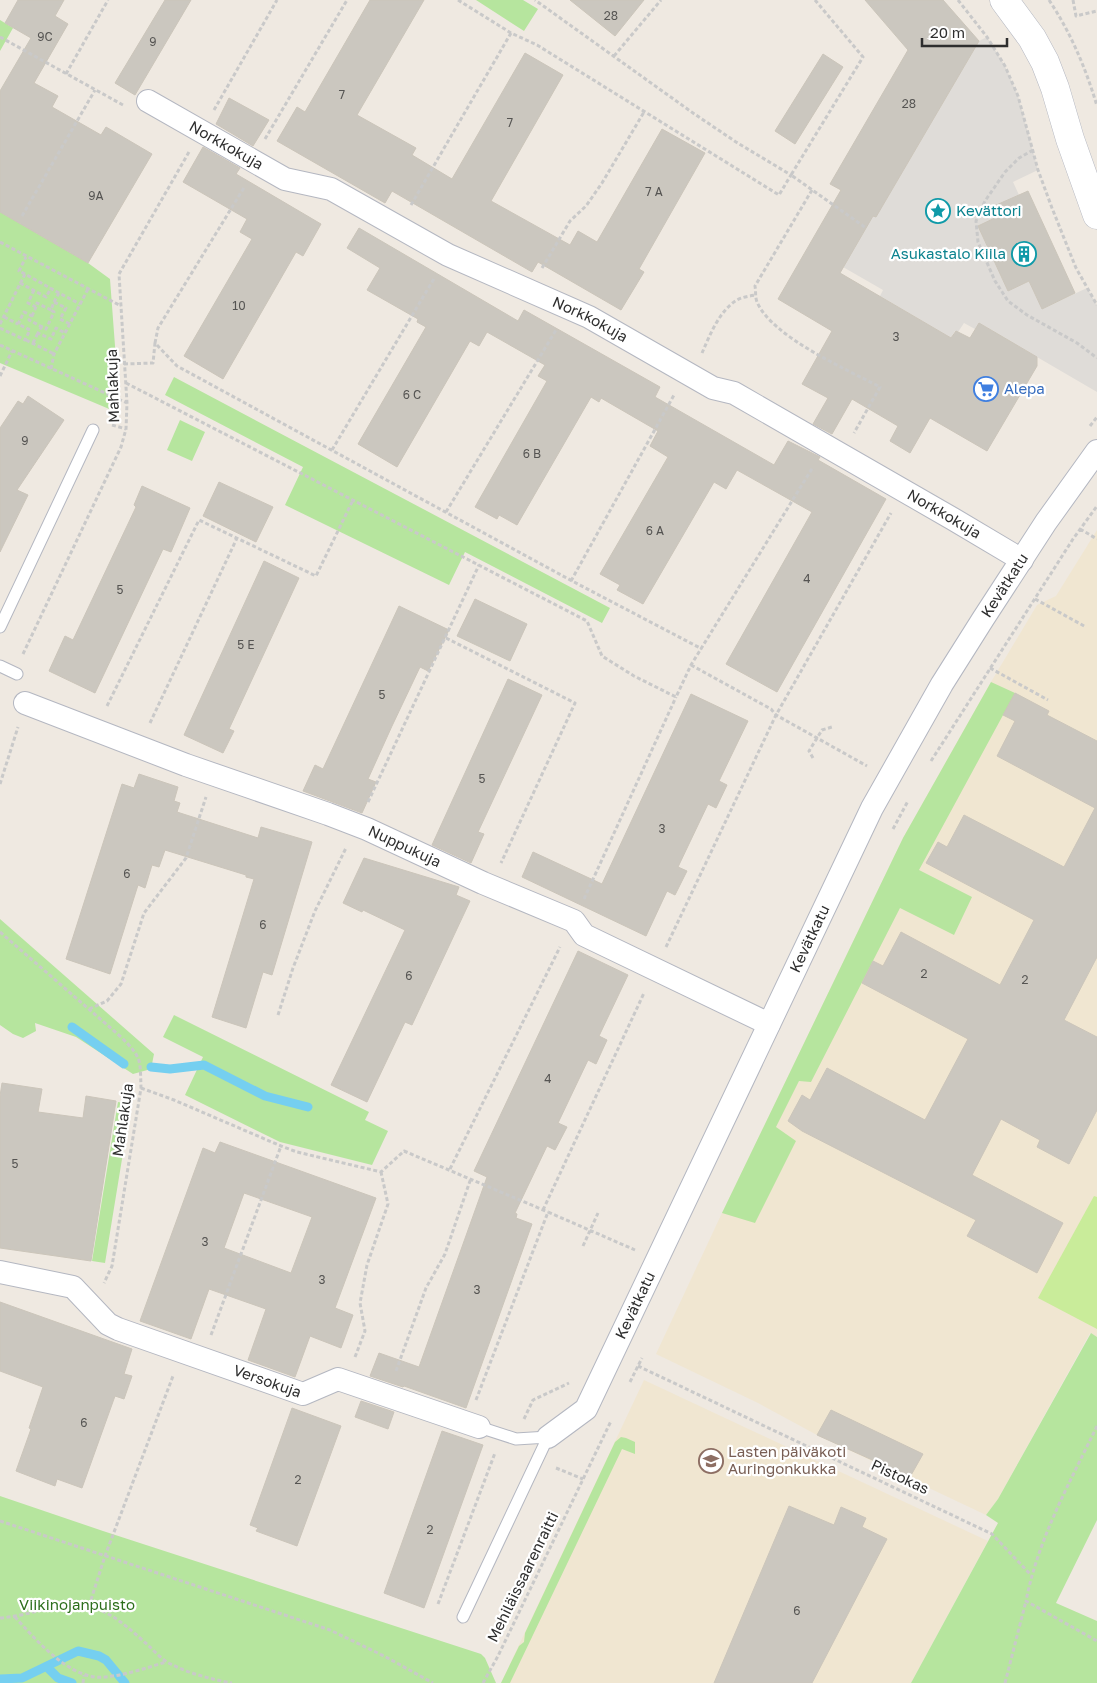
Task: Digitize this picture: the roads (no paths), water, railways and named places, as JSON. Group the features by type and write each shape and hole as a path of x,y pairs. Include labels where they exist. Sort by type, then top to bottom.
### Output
{"street":[{"path":"1004,0 1032,38 1045,62 1056,88 1070,138 1097,216"},
{"name":"Norkkokuja","path":"148,101 285,179 331,189 448,255 589,317 713,388 734,393 1022,560"},
{"name":"Kevätkatu","path":"548,1437 586,1409 872,808 942,684 1022,560 1097,451"},
{"name":"Nuppukuja","path":"25,703 213,775 358,826 574,921 584,935 769,1024"},
{"name":"Versokuja","path":"0,1272 73,1287 108,1324 118,1329 303,1394 338,1378 473,1425"}],"lane":[{"path":"0,626 93,430"},
{"path":"0,666 17,674"},
{"name":"Versokuja","path":"473,1425 516,1439 548,1437"},
{"path":"463,1617 548,1437"}],"waterway":[{"path":"72,1027 124,1064"},
{"path":"151,1067 170,1069 204,1065 265,1096 308,1107"},
{"path":"0,1679 22,1678 78,1651 99,1656 106,1660 125,1683"},
{"path":"47,1667 58,1678 72,1683"}],"place":[{"name":"Kevättori","path":"938,211"},
{"name":"Asukastalo Kiila","path":"1024,254"},
{"name":"Alepa","path":"986,389"},
{"name":"Lasten päiväkoti Auringonkukka","path":"711,1461"}],"park label":[{"name":"Viikinojanpuisto","path":"77,1605"}]}
